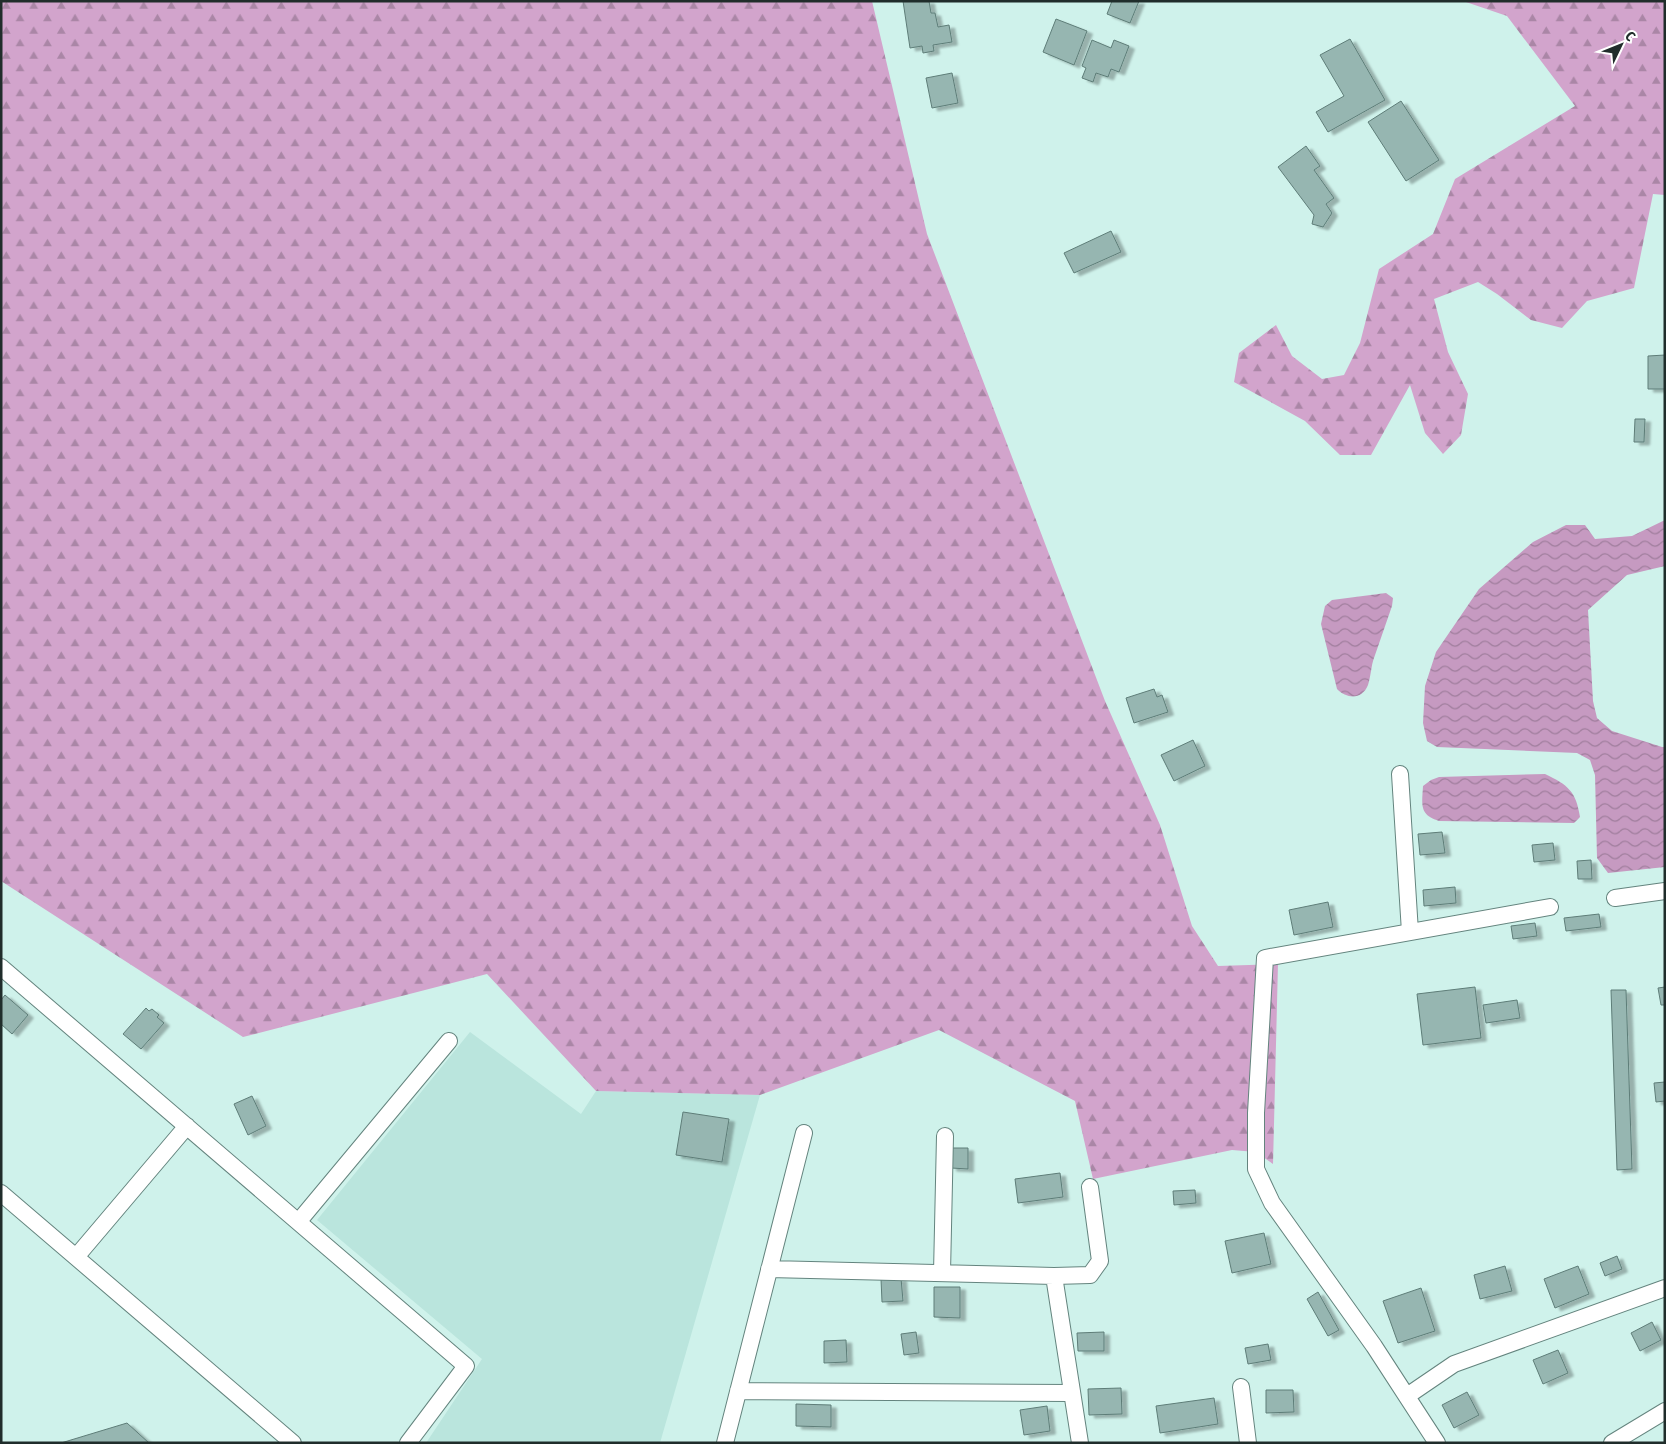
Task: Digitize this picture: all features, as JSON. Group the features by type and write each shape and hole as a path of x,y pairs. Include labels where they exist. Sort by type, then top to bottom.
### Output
{"street":[{"path":"1400,774 1410,932"},
{"path":"1615,898 1665,891"},
{"path":"1437,1443 1374,1346 1272,1203 1256,1169 1256,1112 1265,958 1550,907"},
{"path":"1,967 466,1366 408,1443"},
{"path":"299,1222 449,1041"},
{"path":"76,1257 187,1126"},
{"path":"725,1443 804,1133"},
{"path":"942,1273 946,1136"},
{"path":"769,1269 1054,1276 1090,1275 1100,1261 1090,1187"},
{"path":"1,1193 293,1443"},
{"path":"1054,1276 1080,1443"},
{"path":"1407,1396 1454,1364 1665,1288"},
{"path":"1241,1387 1248,1443"},
{"path":"738,1391 1072,1394"},
{"path":"1612,1443 1665,1411"}],"shaded area":[{"path":"470,1032 581,1114 596,1091 760,1095 660,1443 426,1443 482,1359 317,1220"}],"green space":[{"path":"1,1 872,1 927,234 1105,701 1160,825 1192,926 1218,966 1278,964 1273,1164 1256,1152 1232,1150 1093,1179 1075,1101 939,1030 760,1095 596,1091 487,974 243,1037 1,881"},
{"path":"1463,1 1665,1 1665,195 1653,194 1634,288 1587,301 1562,328 1531,320 1478,282 1434,299 1448,352 1468,394 1461,435 1443,454 1425,433 1410,385 1371,455 1340,455 1305,421 1234,382 1239,353 1276,325 1292,356 1322,379 1344,375 1360,343 1379,269 1433,234 1455,179 1575,106 1507,16"}],"water":[{"path":"1665,520 1665,566 1627,575 1588,610 1593,701 1597,718 1612,731 1665,747 1665,867 1608,873 1597,858 1595,775 1590,760 1577,753 1437,747 1427,741 1423,723 1425,686 1436,652 1479,589 1533,542 1566,525 1585,525 1595,539 1632,536"},
{"path":"1386,593 1393,598 1392,606 1373,661 1368,685 1358,695 1345,695 1337,689 1321,624 1325,606 1332,600"},
{"path":"1545,774 1560,782 1573,795 1580,817 1574,823 1439,821 1428,816 1423,808 1423,786 1439,777"}],"building":[{"path":"903,1 929,1 931,13 935,13 938,27 949,25 952,42 933,45 934,51 923,53 922,46 910,48"},
{"path":"1112,1 1139,1 1130,23 1107,14"},
{"path":"1056,19 1087,31 1074,65 1043,52"},
{"path":"1350,39 1385,100 1328,132 1316,112 1344,96 1320,55"},
{"path":"1092,40 1111,48 1114,40 1129,46 1119,72 1111,69 1108,77 1096,73 1093,82 1082,78 1086,68 1082,66"},
{"path":"952,73 958,103 932,108 926,78"},
{"path":"1401,101 1439,160 1406,181 1368,122"},
{"path":"1306,146 1320,166 1314,170 1334,198 1326,204 1332,213 1323,227 1312,224 1314,215 1278,167"},
{"path":"1111,231 1121,252 1074,273 1064,253"},
{"path":"1665,355 1665,389 1648,389 1648,356"},
{"path":"1635,419 1645,419 1644,442 1634,442"},
{"path":"1154,689 1157,697 1162,695 1168,712 1134,723 1126,698"},
{"path":"1193,740 1205,766 1174,781 1161,755"},
{"path":"1442,832 1445,853 1420,855 1418,834"},
{"path":"1553,843 1555,860 1534,862 1532,845"},
{"path":"1591,860 1592,879 1578,879 1577,861"},
{"path":"1455,887 1456,903 1424,906 1423,890"},
{"path":"1328,902 1333,927 1294,935 1289,910"},
{"path":"1599,914 1601,927 1566,931 1564,918"},
{"path":"1535,923 1537,936 1513,939 1511,926"},
{"path":"1475,987 1481,1038 1423,1045 1417,994"},
{"path":"1665,987 1665,1005 1661,1005 1658,988"},
{"path":"1611,990 1626,990 1632,1169 1617,1170"},
{"path":"5,995 28,1015 12,1034 1,1024 1,1000"},
{"path":"1517,1000 1520,1018 1486,1023 1483,1005"},
{"path":"146,1008 149,1011 152,1009 164,1023 141,1049 123,1034"},
{"path":"1665,1082 1665,1101 1656,1102 1654,1083"},
{"path":"252,1096 266,1126 248,1135 234,1104"},
{"path":"683,1112 729,1119 722,1162 676,1155"},
{"path":"951,1148 968,1148 968,1169 951,1168"},
{"path":"1060,1173 1063,1197 1018,1203 1015,1179"},
{"path":"1195,1190 1196,1203 1174,1205 1173,1191"},
{"path":"1264,1233 1271,1264 1232,1273 1225,1241"},
{"path":"1617,1256 1622,1269 1605,1276 1600,1263"},
{"path":"1505,1266 1512,1291 1480,1299 1474,1275"},
{"path":"1578,1266 1589,1294 1555,1308 1544,1279"},
{"path":"901,1278 903,1301 882,1302 881,1279"},
{"path":"934,1287 960,1287 960,1318 934,1317"},
{"path":"1421,1288 1435,1331 1398,1343 1383,1301"},
{"path":"1318,1292 1339,1330 1328,1336 1307,1299"},
{"path":"1652,1322 1661,1340 1640,1351 1631,1333"},
{"path":"916,1332 919,1353 904,1355 901,1334"},
{"path":"1104,1332 1104,1351 1078,1351 1077,1333"},
{"path":"846,1340 847,1362 824,1363 824,1341"},
{"path":"1268,1344 1271,1360 1248,1364 1245,1348"},
{"path":"1558,1350 1568,1373 1543,1384 1533,1360"},
{"path":"1121,1388 1122,1414 1089,1415 1088,1389"},
{"path":"1266,1390 1293,1390 1294,1412 1266,1413"},
{"path":"1467,1392 1479,1415 1454,1428 1442,1405"},
{"path":"1214,1398 1218,1424 1160,1433 1156,1406"},
{"path":"796,1404 831,1405 831,1427 796,1426"},
{"path":"1047,1406 1050,1431 1024,1435 1020,1410"},
{"path":"127,1423 149,1443 61,1443"}]}
